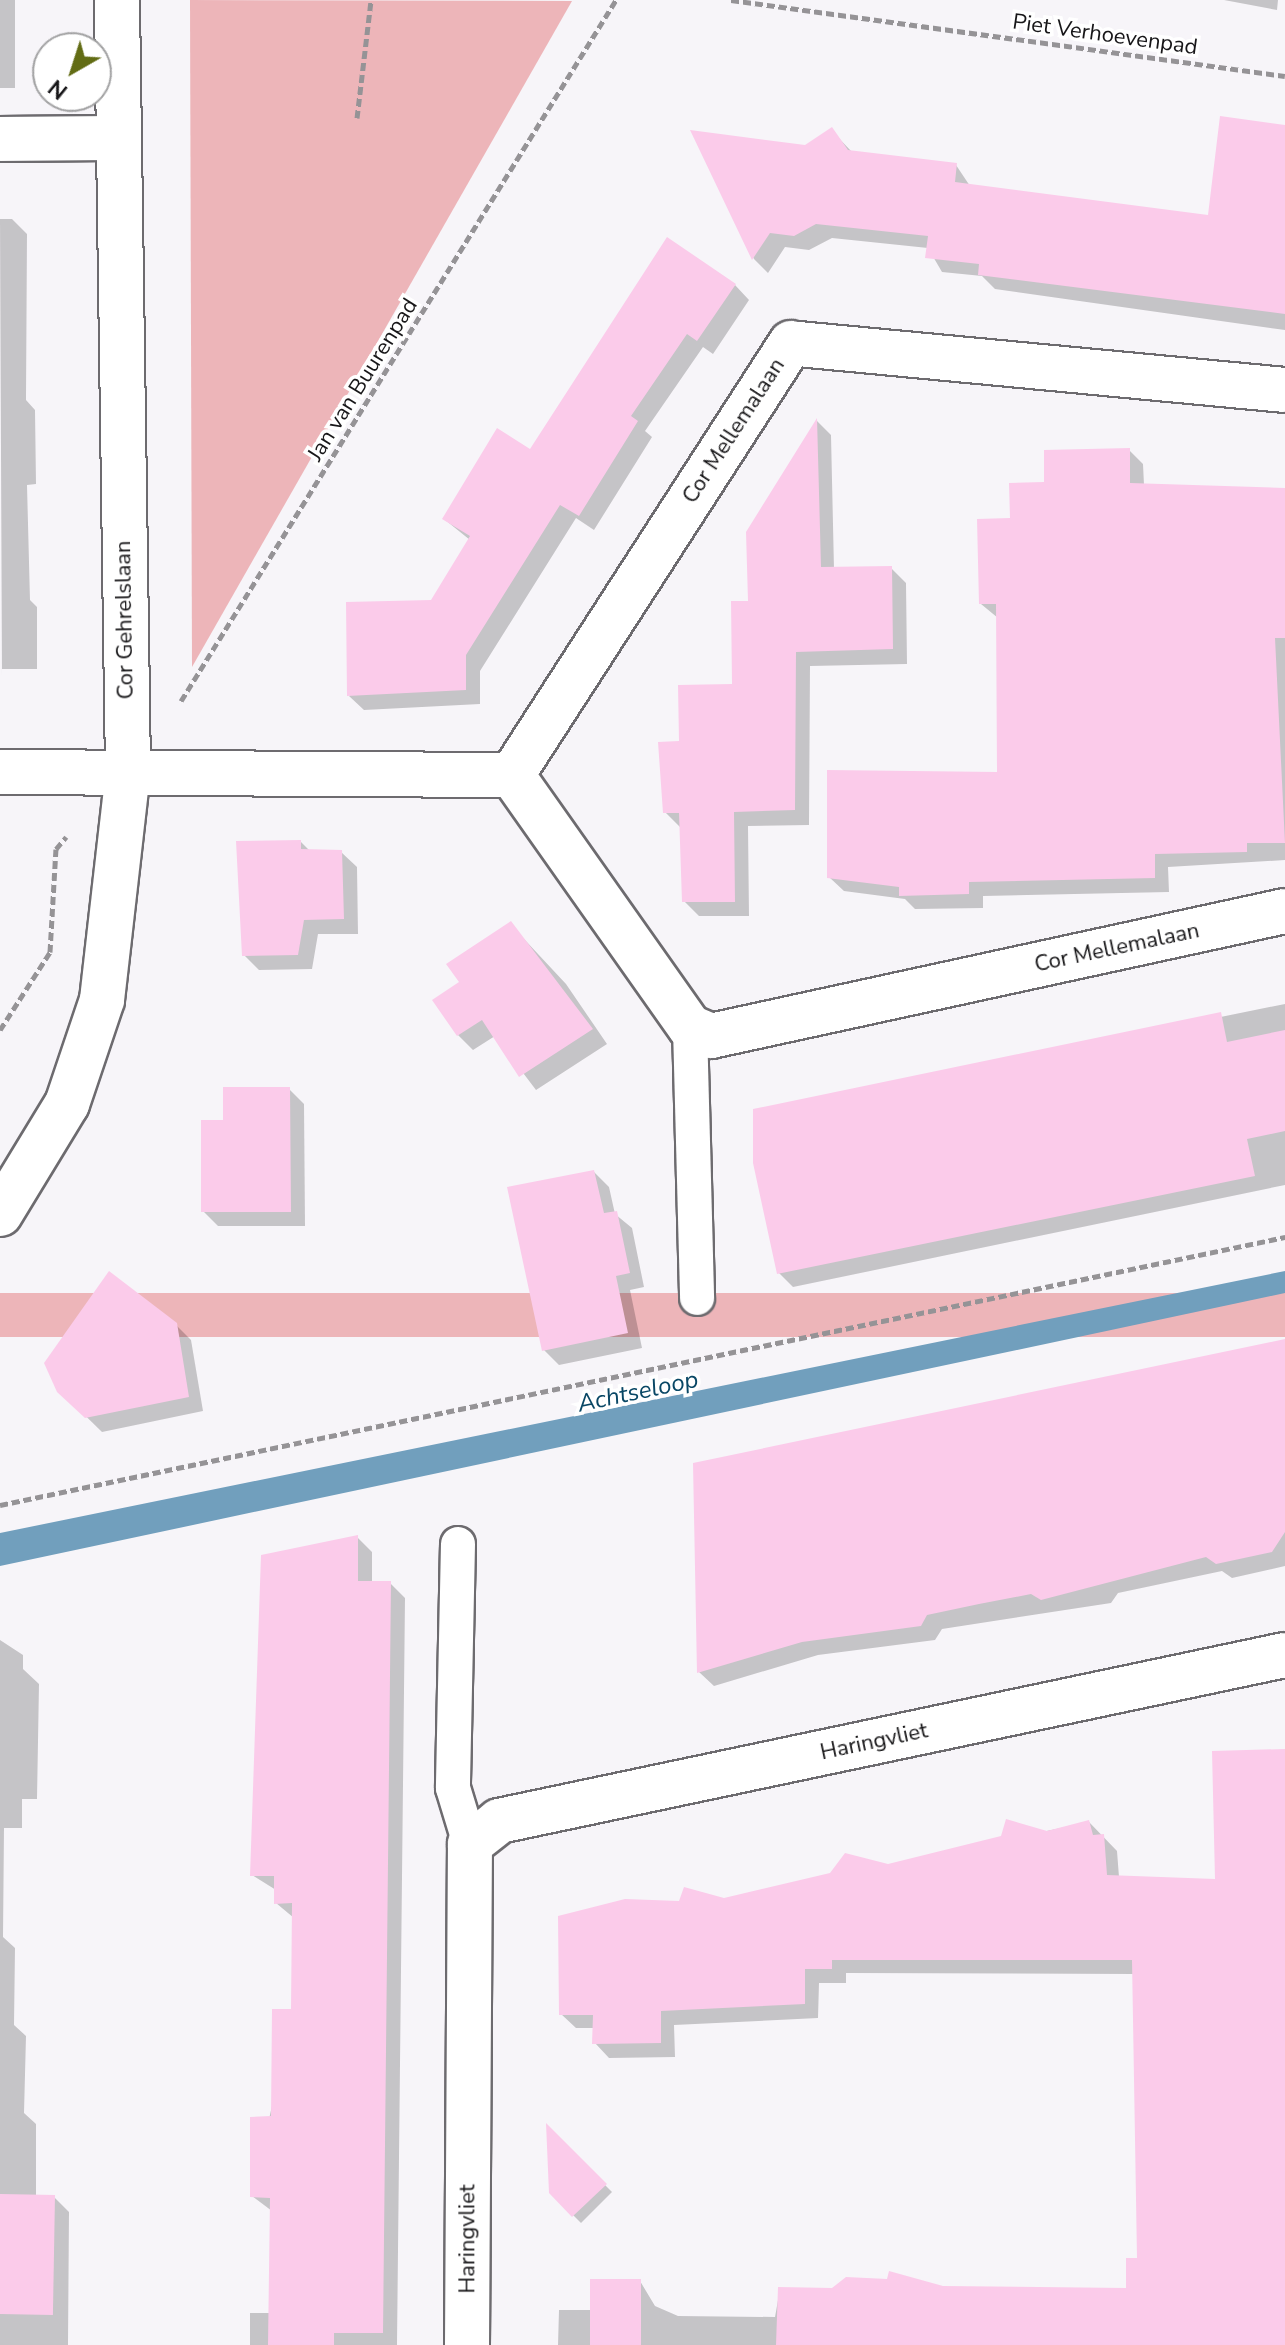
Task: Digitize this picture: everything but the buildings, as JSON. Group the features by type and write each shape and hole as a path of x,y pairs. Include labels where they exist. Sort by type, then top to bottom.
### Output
{"street":[{"name":"Cor Gehrelslaan","path":"0,1214 67,1104 102,1000 128,771 117,0"},
{"path":"0,139 118,138"},
{"name":"Cor Mellemalaan","path":"512,775 791,343 1285,390"},
{"path":"0,772 512,775 690,1027"},
{"name":"Cor Mellemalaan","path":"690,1027 711,1036 1285,911"},
{"name":"Haringvliet","path":"467,2345 470,1844 499,1821 1285,1655"}],"lane":[{"path":"690,1027 697,1298"},
{"name":"Haringvliet","path":"458,1544 453,1788 470,1844"}],"path":[{"path":"357,118 371,0"},
{"name":"Jan van Buurenpad","path":"128,771 193,685 616,0"},
{"name":"Piet Verhoevenpad","path":"731,0 1285,76"},
{"path":"0,1505 1285,1237"}],"shaded area":[{"path":"190,0 572,1 192,667"},
{"path":"0,1293 1285,1293 1285,1337 0,1337"}],"water":[{"path":"1285,1271 1285,1293 0,1566 0,1533"}],"water label":[{"name":"Achtseloop","path":"638,1392"}]}
